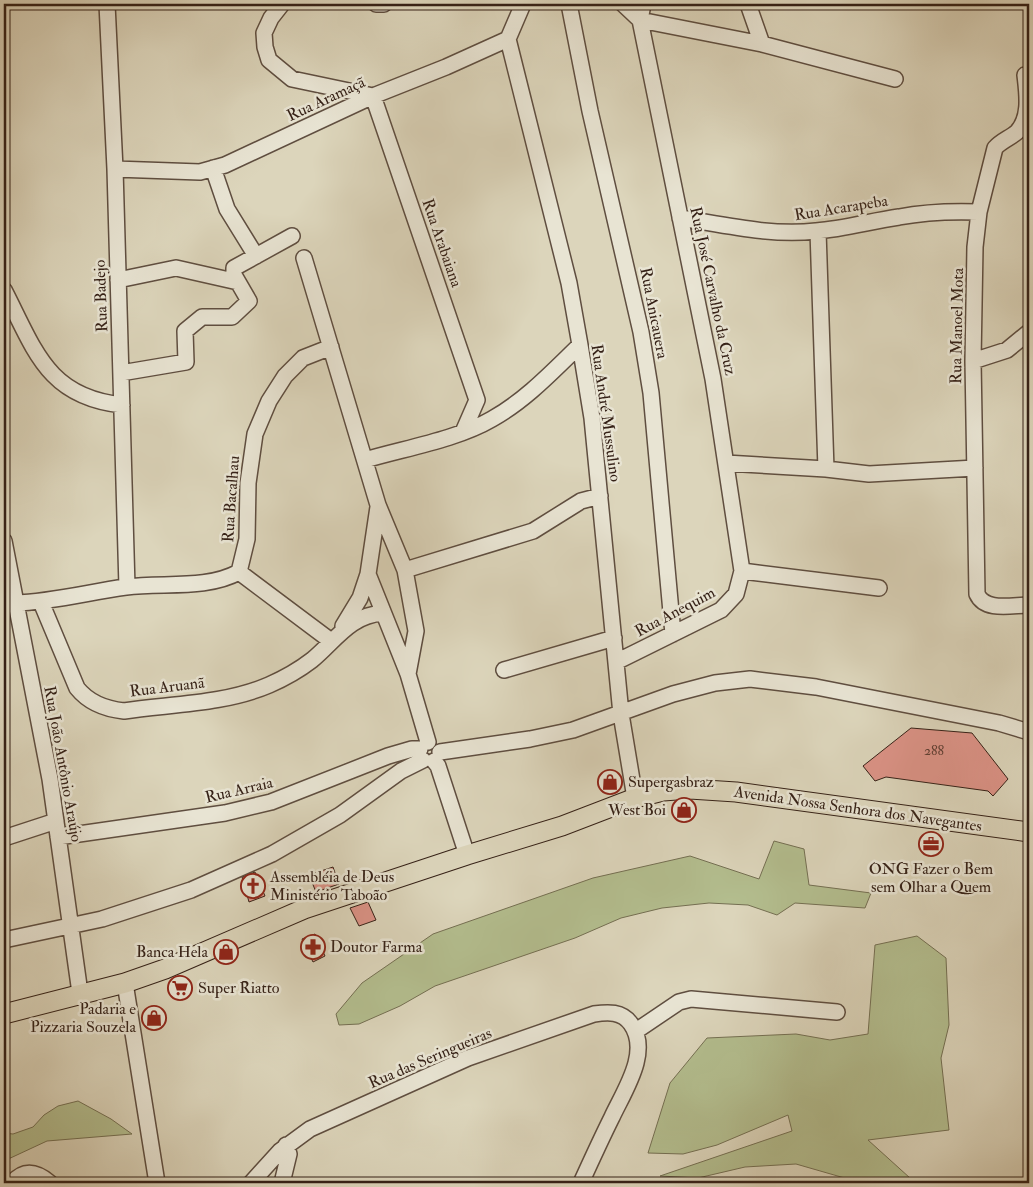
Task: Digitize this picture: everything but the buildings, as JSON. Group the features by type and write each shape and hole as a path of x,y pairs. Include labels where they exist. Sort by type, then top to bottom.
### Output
{"main road":[{"name":"Avenida Nossa Senhora dos Navegantes","path":"4,1014 80,993 126,983 165,969 304,908 562,826 635,798 663,791 690,789 736,792 1029,832"}],"street":[{"name":"Rua Badejo","path":"107,4 115,169 126,587"},
{"path":"282,4 271,18 264,33 265,47 269,60 292,78 373,96"},
{"path":"376,4 384,4"},
{"path":"508,38 523,4"},
{"name":"Rua Anicauera","path":"569,4 569,12 590,111 641,332 651,393 673,634"},
{"path":"624,4 640,20 762,44 895,79"},
{"path":"640,20 643,4"},
{"path":"748,4 762,44"},
{"name":"Rua José Carvalho da Cruz","path":"640,20 713,379 742,571"},
{"name":"Rua Aramaçã","path":"115,169 200,172 225,165 373,96 446,67 508,38"},
{"name":"Rua André Mussulino","path":"508,38 569,282 580,345 592,418 621,714 635,798"},
{"name":"Rua Manoel Mota","path":"1025,75 1028,104 1023,122 1017,132 1004,139 995,148 978,212 975,247 973,361 977,594 980,600 989,606 1029,605"},
{"name":"Rua Arabaiana","path":"373,96 477,400"},
{"path":"213,168 227,209 256,256"},
{"name":"Rua Acarapeba","path":"680,218 764,232 818,231 901,216 950,211 978,212"},
{"path":"818,231 826,468"},
{"path":"121,374 186,362 185,331 202,318 232,317 249,301 234,275 234,268 292,236"},
{"path":"304,258 378,506 405,570 416,631 408,674"},
{"path":"118,280 176,268 238,282"},
{"path":"4,290 49,373 64,386 82,397 98,403 122,405"},
{"path":"973,361 1007,350 1029,332"},
{"path":"365,460 463,432 491,420 541,383 580,345"},
{"name":"Rua Bacalhau","path":"239,572 247,539 248,483 255,434 270,401 286,376 302,358 331,347"},
{"path":"463,432 477,400 494,408 507,410"},
{"path":"726,463 826,468 877,474 974,468"},
{"path":"405,570 534,532 581,501 600,496"},
{"name":"Rua Aruanã","path":"336,637 360,598 368,574 378,506"},
{"name":"Rua João Antônio Araújo","path":"4,541 56,821 80,993"},
{"path":"742,571 879,588"},
{"name":"Rua Anequim","path":"616,662 721,610 736,594 742,571"},
{"path":"15,603 42,602 126,587 219,581 239,572 336,637"},
{"path":"368,574 408,674 429,753 438,766 467,855"},
{"name":"Rua Aruanã","path":"42,602 77,688 84,696 110,709 124,711 235,696 268,685 295,672 312,660 336,637 363,616 383,613"},
{"name":"Rua Anequim","path":"504,670 614,638"},
{"name":"Rua Arraia","path":"58,837 215,814 271,802 388,756 412,749 429,753 573,730 673,694 715,683 750,679 816,687 999,723 1029,732"},
{"path":"4,940 102,919 183,893 272,854 340,816 429,753"},
{"path":"4,838 56,821"},
{"path":"126,983 157,1183"},
{"path":"580,1183 635,1068 639,1047 636,1031 679,1002 691,1000 837,1012"},
{"name":"Rua das Seringueiras","path":"253,1181 286,1145 310,1129 468,1058 594,1014 611,1012 627,1018 636,1031"},
{"path":"282,1183 289,1154 286,1145"},
{"path":"12,1183 28,1172 39,1174 50,1183"},
{"path":"253,1181 266,1177 274,1183"}],"green space":[{"path":"774,841 804,849 809,885 871,893 865,908 795,903 777,915 748,905 709,903 662,908 621,918 575,938 435,986 400,1006 359,1024 339,1025 336,1014 362,983 433,934 593,878 690,856 759,879"},
{"path":"917,936 946,958 949,1025 941,1058 949,1130 868,1140 910,1178 910,1183 850,1183 848,1179 796,1164 745,1167 698,1178 660,1176 792,1131 788,1115 717,1145 683,1154 648,1153 670,1083 707,1038 796,1034 830,1040 868,1034 875,945"},
{"path":"78,1101 111,1119 132,1134 47,1141 4,1161 4,1133 13,1134 33,1127 44,1115 58,1106"}],"place":[{"name":"Supergasbraz","path":"610,782"},
{"name":"West Boi","path":"684,810"},
{"name":"ONG Fazer o Bem sem Olhar a Quem","path":"931,844"},
{"name":"Assembléia de Deus Ministério Taboão","path":"253,886"},
{"name":"Doutor Farma","path":"313,947"},
{"name":"Banca Hela","path":"226,952"},
{"name":"Super Riatto","path":"180,988"},
{"name":"Padaria e Pizzaria Souzela","path":"154,1018"}]}
